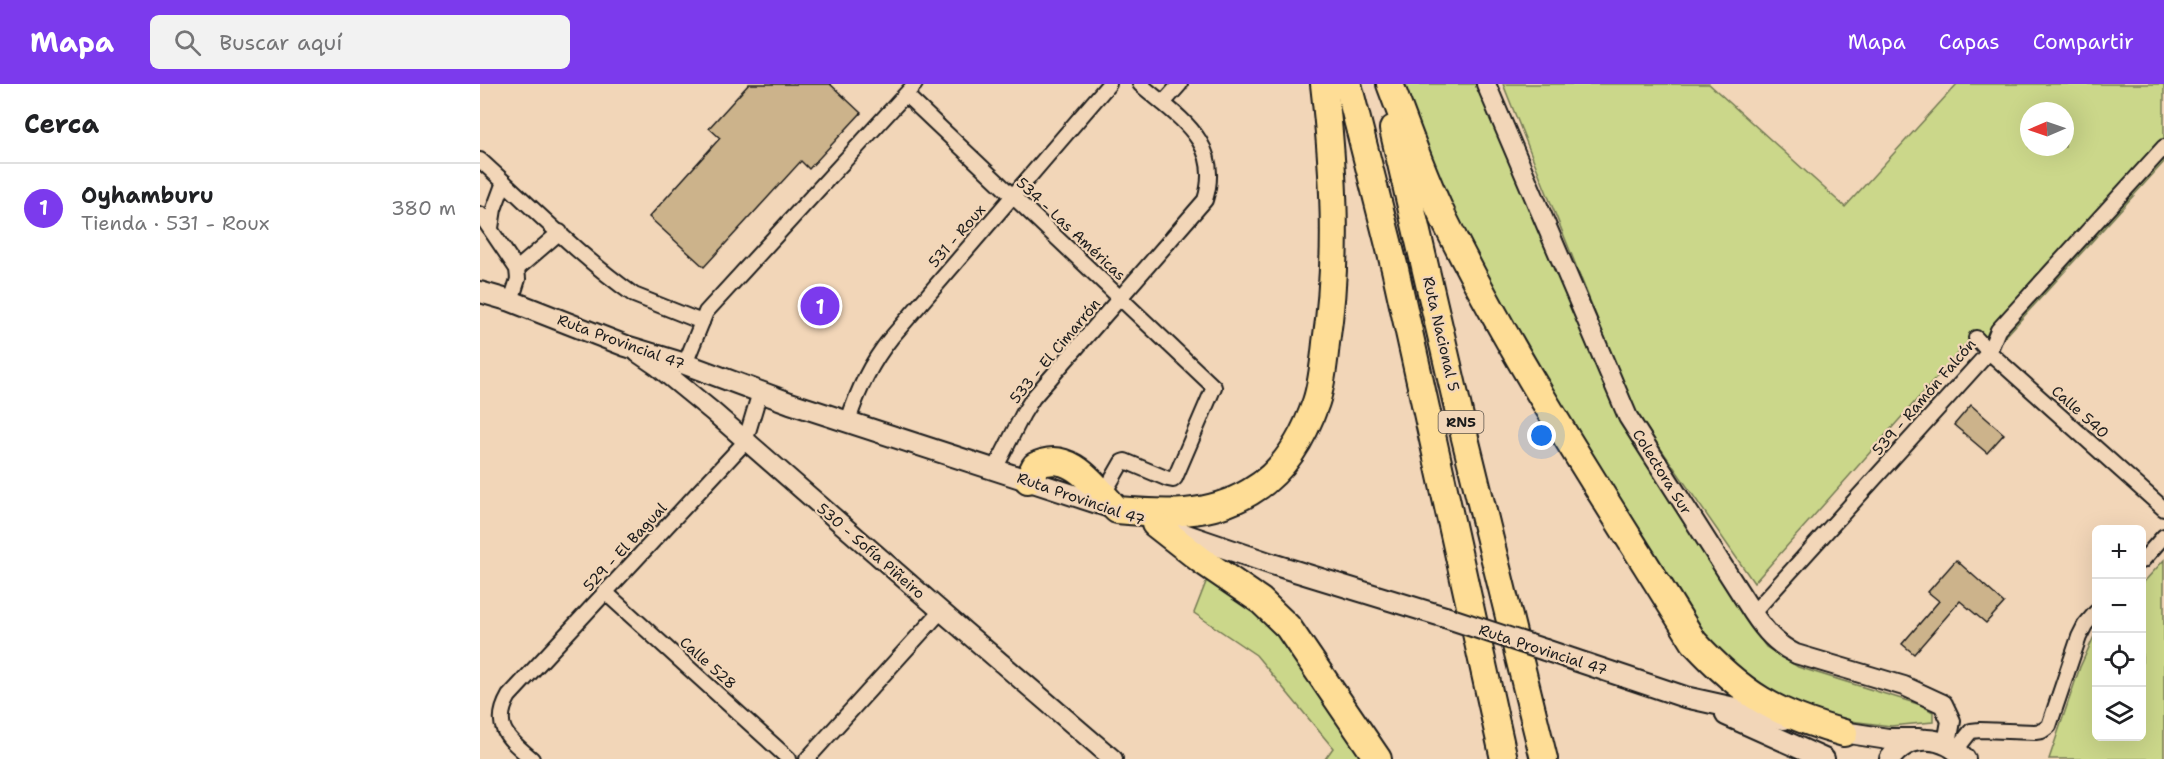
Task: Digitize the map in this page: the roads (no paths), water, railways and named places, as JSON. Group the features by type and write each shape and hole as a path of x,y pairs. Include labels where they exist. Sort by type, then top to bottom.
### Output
{"highway":[{"path":"1028,480 1035,466 1048,460 1066,462 1080,472 1110,503 1175,514 1224,505 1251,492 1291,455 1305,430 1317,400 1331,312 1336,216 1333,163 1324,84"},
{"name":"Ruta Nacional 5","path":"1348,84 1395,269 1504,759"},
{"name":"Ruta Nacional 5","path":"1381,84 1544,759"},
{"path":"1390,84 1443,217 1481,291 1527,374 1694,642 1739,687 1769,706 1844,733"},
{"path":"1155,524 1201,560 1261,601 1288,627 1378,759"}],"main road":[{"name":"Ruta Provincial 47","path":"480,292 511,301 626,346 685,364 760,392 1028,480"},
{"name":"Ruta Provincial 47","path":"1110,503 1155,524 1272,564 1445,617 1685,697 1824,759"},
{"name":"Ruta Provincial 47","path":"1685,697 1844,733 1888,739 1933,739 1956,751"},
{"path":"1890,759 1906,744 1919,739"}],"street":[{"name":"531 - Roux","path":"848,421 857,393 875,358 1109,84"},
{"path":"1140,84 1162,103 1180,84"},
{"name":"Colectora Sur","path":"1486,84 1628,417 1752,613 1769,636 1790,651 1904,686 1943,704 1951,721 1956,751"},
{"name":"534 - Las Américas","path":"911,89 1013,197 1214,387 1173,480 1125,461 1122,462 1110,503"},
{"path":"685,364 706,312 911,89"},
{"name":"533 - El Cimarrón","path":"995,469 1033,398 1205,200 1210,174 1208,156 1196,133 1162,103"},
{"name":"539 - Ramón Falcón","path":"1752,613 1989,352 1998,330 2164,147"},
{"path":"480,160 634,295 702,322"},
{"path":"491,228 494,209 504,182"},
{"path":"480,214 517,269 518,279 511,301"},
{"path":"517,269 560,232"},
{"name":"Calle 540","path":"1976,338 2164,509"},
{"name":"530 - Sofía Piñeiro","path":"626,346 676,381 1113,759"},
{"name":"529 - El Bagual","path":"532,759 505,733 500,718 502,708 509,696 745,442 760,392"},
{"path":"2146,556 2164,536"},
{"name":"Calle 528","path":"605,592 789,759"},
{"path":"807,759 941,611"},
{"path":"1956,751 1971,732 1980,730 2035,732 2042,731 2049,726 2079,637 2092,617"}],"place":[{"name":"Oyhamburu","path":"820,306"}]}
